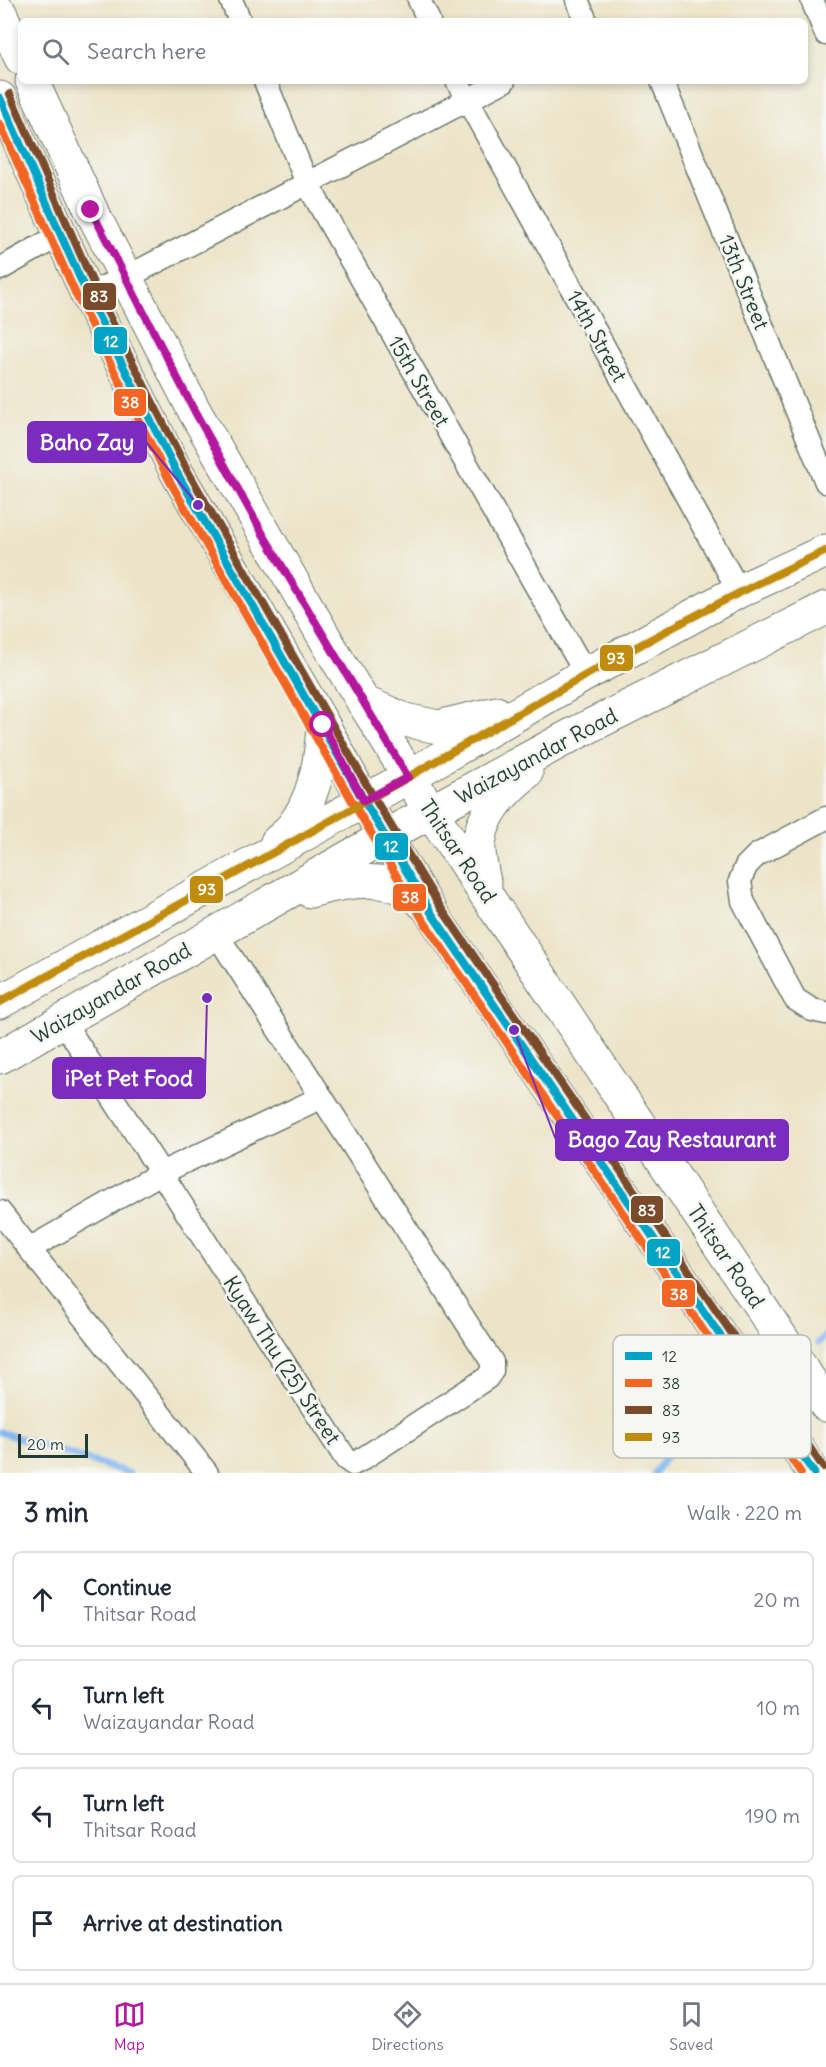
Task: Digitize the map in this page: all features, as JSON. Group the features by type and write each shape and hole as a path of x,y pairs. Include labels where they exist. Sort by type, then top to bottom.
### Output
{"main road":[{"path":"0,13 18,52"},
{"name":"Thitsar Road","path":"33,84 91,210 195,412 263,534 363,702 408,777 779,1335"},
{"path":"0,98 87,294 177,473 323,725 384,837 432,914 720,1335"},
{"name":"Waizayandar Road","path":"0,1002 408,777 586,674 739,591 826,550"},
{"name":"Waizayandar Road","path":"0,1057 384,837 572,735 826,608"},
{"path":"363,702 405,720 438,727 474,720 544,697"},
{"path":"248,864 289,833 308,800 321,759 323,725"},
{"path":"486,894 478,846 484,824 502,792 572,735"},
{"path":"270,902 341,882 378,880 416,895 432,914"},
{"name":"Thitsar Road","path":"811,1383 826,1406"},
{"path":"804,1458 814,1473"}],"street":[{"path":"231,0 239,18"},
{"path":"419,0 428,18"},
{"path":"577,0 585,18"},
{"path":"812,0 826,34"},
{"name":"15th Street","path":"266,84 307,183 586,674"},
{"path":"87,294 127,277 307,183 461,91 491,84"},
{"name":"13th Street","path":"663,84 826,482"},
{"name":"14th Street","path":"461,91 739,591"},
{"path":"0,269 60,235"},
{"path":"826,818 757,855 746,866 740,881 743,901 795,999 812,1010 826,1013"},
{"name":"Kyaw Thu (25) Street","path":"63,1021 346,1459 353,1464 359,1461 487,1378 492,1371 492,1362 320,1098 216,933"},
{"path":"29,1249 161,1173 320,1098"},
{"path":"0,1212 207,1473"}],"waterway":[{"path":"819,1342 826,1335"},
{"path":"0,1432 129,1473"},
{"path":"655,1473 665,1458"}],"transit line":[{"name":"83","path":"10,94 96,290 186,468 373,796 441,908 733,1335"},
{"name":"12","path":"0,98 87,294 177,473 364,801 432,914 720,1335"},
{"name":"38","path":"0,124 78,299 168,478 355,806 423,920 707,1335"},
{"name":"93","path":"0,1002 308,833 667,630 826,551"},
{"name":"83","path":"811,1449 823,1467"},
{"name":"38","path":"791,1458 801,1473"},
{"name":"12","path":"804,1458 814,1473"}],"place":[{"name":"Baho Zay","path":"198,505"},
{"name":"iPet Pet Food","path":"207,998"},
{"name":"Bago Zay Restaurant","path":"514,1030"}],"route":[{"path":"91,210 195,412 263,534 408,777 364,801 323,725"}]}
